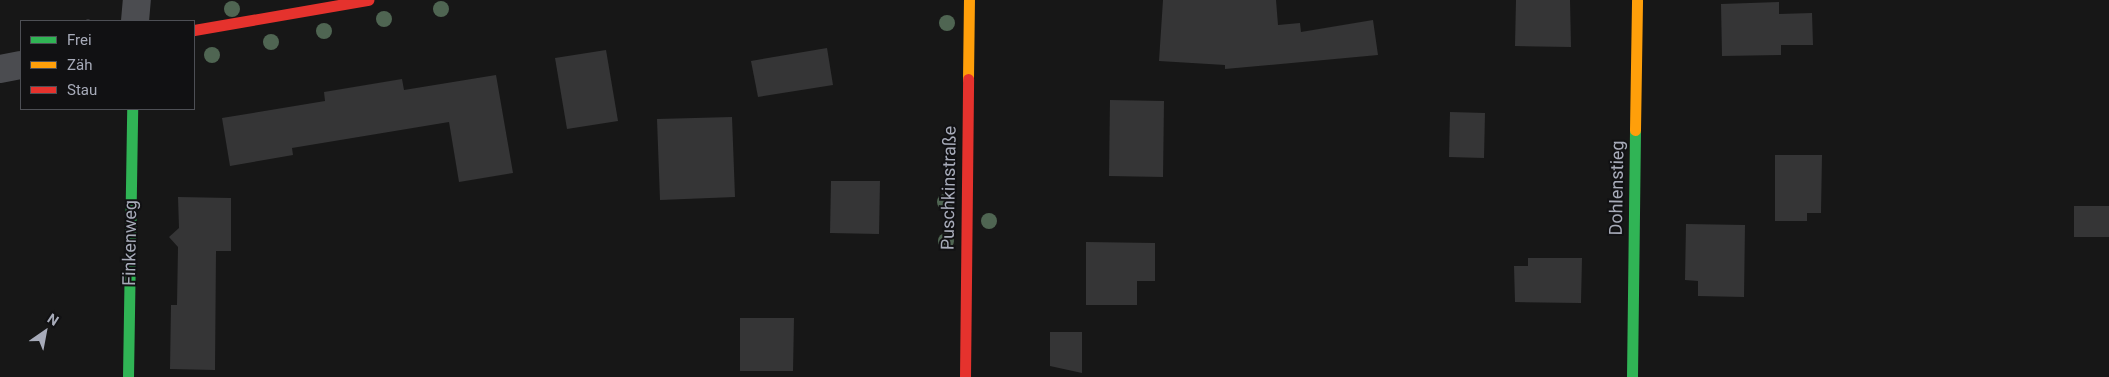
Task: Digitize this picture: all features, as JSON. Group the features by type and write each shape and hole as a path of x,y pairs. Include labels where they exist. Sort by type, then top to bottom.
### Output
{"street":[{"path":"135,20 137,0"},
{"path":"195,30 368,0"},
{"name":"Puschkinstraße","path":"964,377 968,0"},
{"name":"Dohlenstieg","path":"1632,377 1637,0"},
{"path":"0,69 20,64"},
{"name":"Finkenweg","path":"128,377 132,110"}],"building":[{"path":"1163,0 1276,0 1278,25 1300,23 1301,32 1373,20 1378,55 1225,69 1225,65 1159,61"},
{"path":"1516,0 1570,0 1571,47 1515,46"},
{"path":"1779,2 1779,14 1812,13 1813,45 1781,45 1781,55 1722,56 1721,4"},
{"path":"827,48 833,85 758,97 751,61"},
{"path":"606,50 618,121 567,129 555,58"},
{"path":"496,75 513,173 459,182 449,122 292,148 293,155 230,166 222,118 325,101 324,92 402,79 404,90"},
{"path":"1110,100 1164,101 1163,177 1109,176"},
{"path":"1450,112 1485,113 1484,158 1449,157"},
{"path":"732,117 735,197 660,200 657,119"},
{"path":"1775,155 1822,155 1821,213 1807,213 1807,221 1775,221"},
{"path":"831,181 880,181 879,234 830,233"},
{"path":"178,197 231,198 231,251 216,251 215,370 170,369 171,305 177,305 178,247 169,237 179,228"},
{"path":"2074,206 2109,206 2109,237 2074,237"},
{"path":"1686,224 1745,225 1744,297 1698,296 1698,281 1685,280"},
{"path":"1086,242 1155,243 1155,281 1137,281 1137,305 1086,305"},
{"path":"1528,258 1582,258 1581,303 1515,302 1514,266 1528,266"},
{"path":"740,318 794,318 793,371 740,371"},
{"path":"1050,332 1082,332 1082,373 1050,366"}],"traffic: fast":[{"path":"128,377 132,110"},
{"path":"1632,377 1635,130"}],"traffic: slow":[{"path":"968,79 969,0"},
{"path":"1635,130 1637,0"}],"traffic: jam":[{"path":"195,30 368,0"},
{"path":"965,377 968,79"}]}
